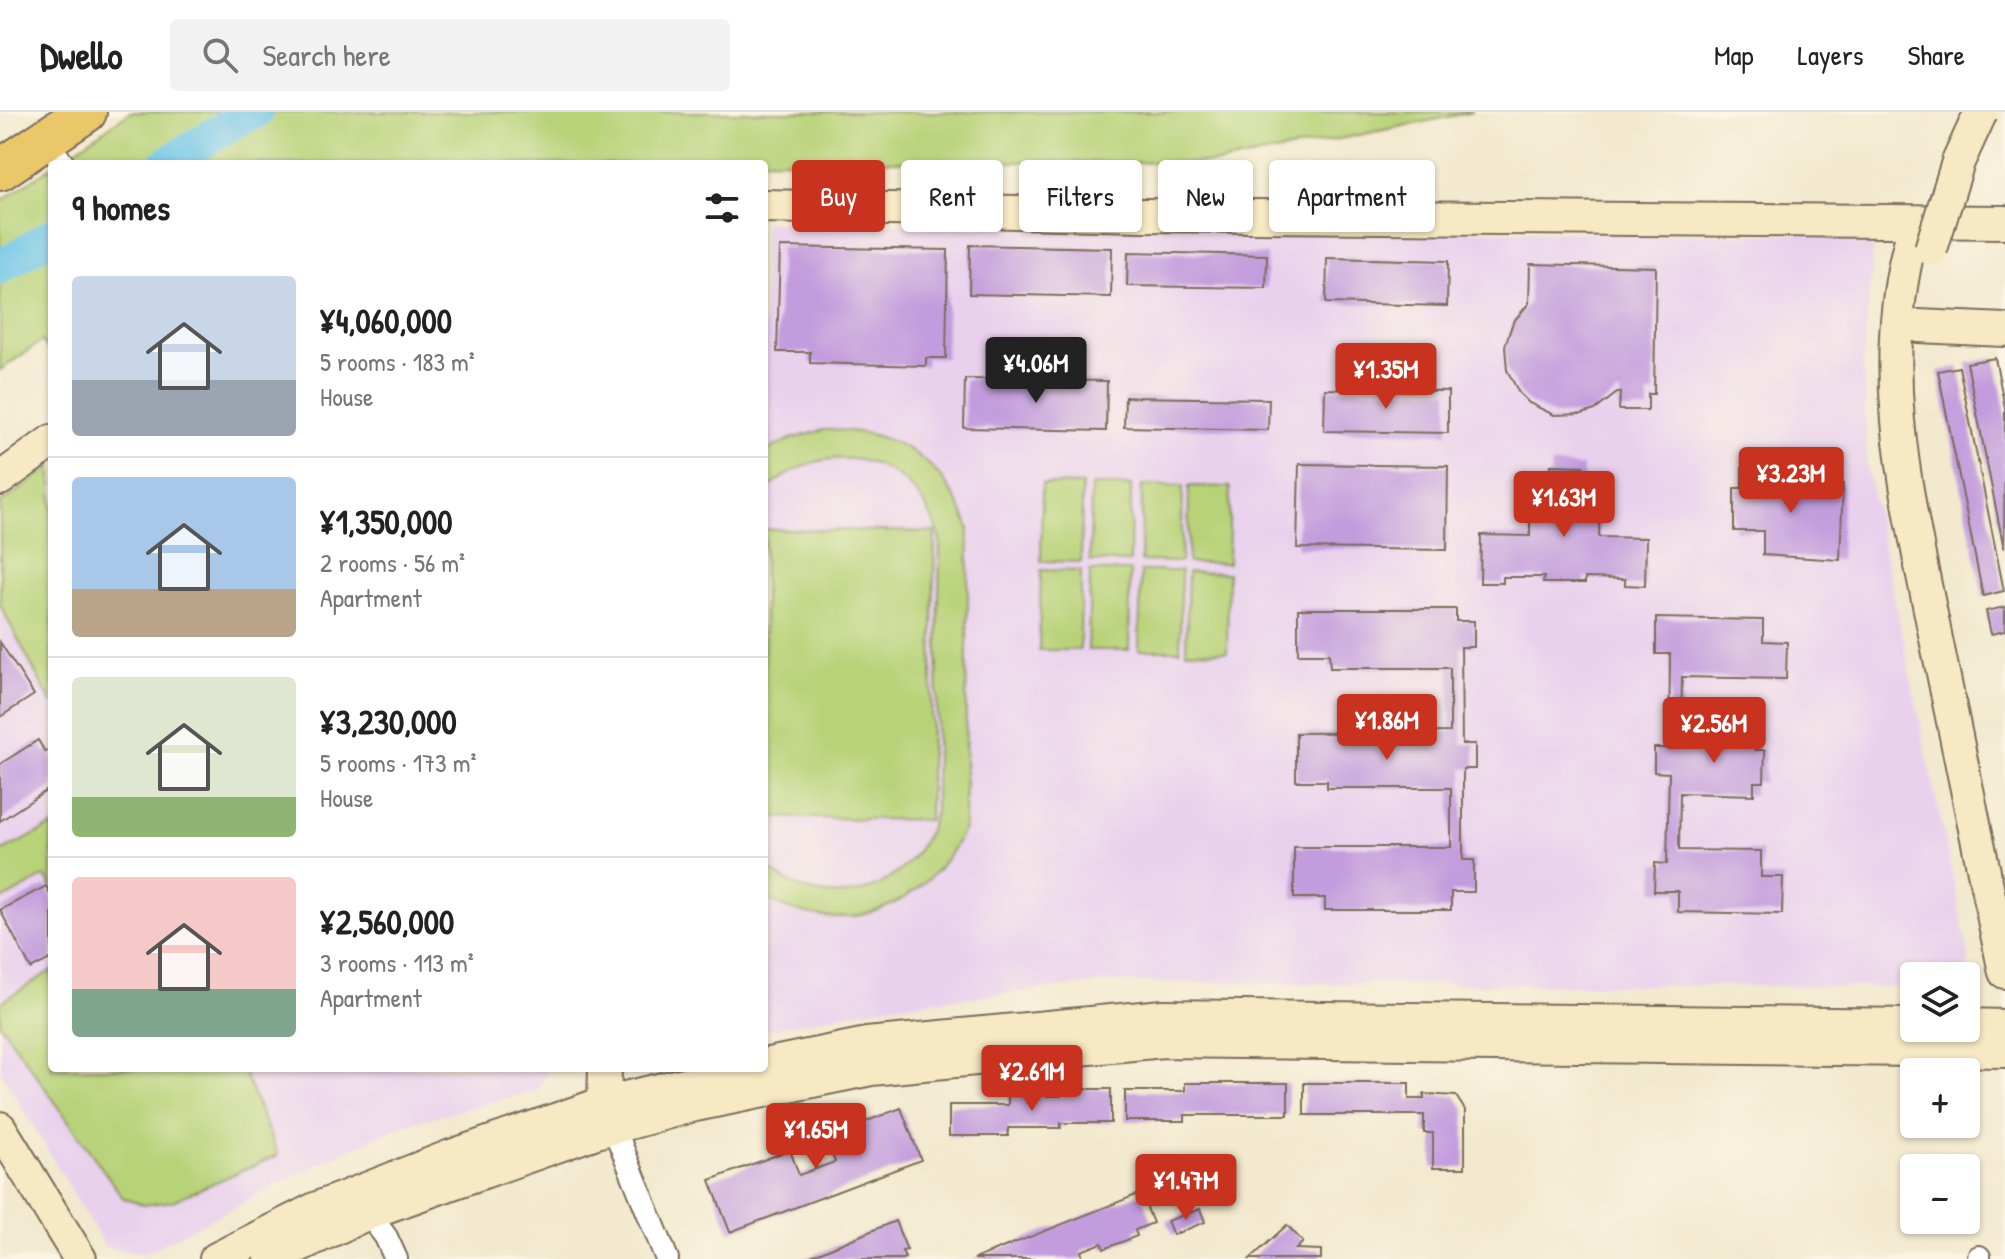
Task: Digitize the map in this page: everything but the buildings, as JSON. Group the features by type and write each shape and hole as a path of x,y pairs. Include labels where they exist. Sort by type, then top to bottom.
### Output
{"highway":[{"path":"0,170 56,155 86,112"}],"street":[{"path":"1959,112 1939,154 1920,246 1917,414 1925,469 2005,864"},
{"path":"1981,112 1920,246 1897,311 1895,416 1921,567 2005,972"},
{"path":"768,206 1142,215 2005,222"},
{"path":"1918,326 2005,330"},
{"path":"0,479 48,444"},
{"path":"768,1064 867,1044 1163,1016 1900,1025"},
{"path":"1980,1025 2005,1026"},
{"path":"271,1259 368,1213 609,1115 695,1105 871,1069 1164,1041 2005,1051"},
{"path":"605,1072 609,1115 667,1259"},
{"path":"216,1259 358,1190 609,1115 739,1072"},
{"path":"0,1128 80,1259"},
{"path":"368,1213 386,1237 396,1259"}],"shaded area":[{"path":"768,222 792,222 792,232 885,232 885,223 901,224 901,232 1003,232 1003,225 1019,225 1019,232 1142,232 1142,226 1158,227 1158,232 1253,232 1253,228 1269,228 1269,232 1435,230 1875,235 1863,357 1867,467 1968,962 1900,962 1900,987 1110,982 879,1007 768,1029"},
{"path":"48,463 48,1072 548,1072 538,1090 407,1124 328,1159 143,1254 105,1246 0,1071 0,498"}],"green space":[{"path":"130,112 1473,112 1235,160 1158,160 1158,163 1142,163 1142,160 61,160"},
{"path":"48,169 48,349 42,341 0,370 0,202"},
{"path":"824,430 850,431 894,442 914,453 946,484 969,528 964,828 948,856 929,879 880,910 852,916 823,917 794,911 768,899 768,867 789,882 814,892 840,894 865,890 888,879 908,862 924,840 935,812 940,541 929,512 912,489 891,472 867,462 841,459 815,462 789,474 768,490 768,450 791,439"},
{"path":"48,469 48,696 0,605 0,504"},
{"path":"1042,484 1082,485 1081,562 1041,561"},
{"path":"1091,485 1131,486 1130,562 1090,561"},
{"path":"1142,485 1183,486 1181,562 1141,561"},
{"path":"1189,486 1230,487 1228,563 1188,563"},
{"path":"768,529 935,532 929,820 768,817"},
{"path":"1041,570 1081,571 1080,650 1039,650"},
{"path":"1090,571 1130,571 1129,650 1088,650"},
{"path":"1141,571 1181,571 1180,650 1139,650"},
{"path":"1188,572 1228,573 1227,652 1186,651"},
{"path":"48,828 48,881 45,876 0,901 0,852"},
{"path":"48,973 48,1072 244,1072 278,1155 172,1201 144,1205 123,1198 0,1024 0,1003"}],"waterway":[{"path":"172,160 237,120 256,112"},
{"path":"0,267 48,237"}]}
